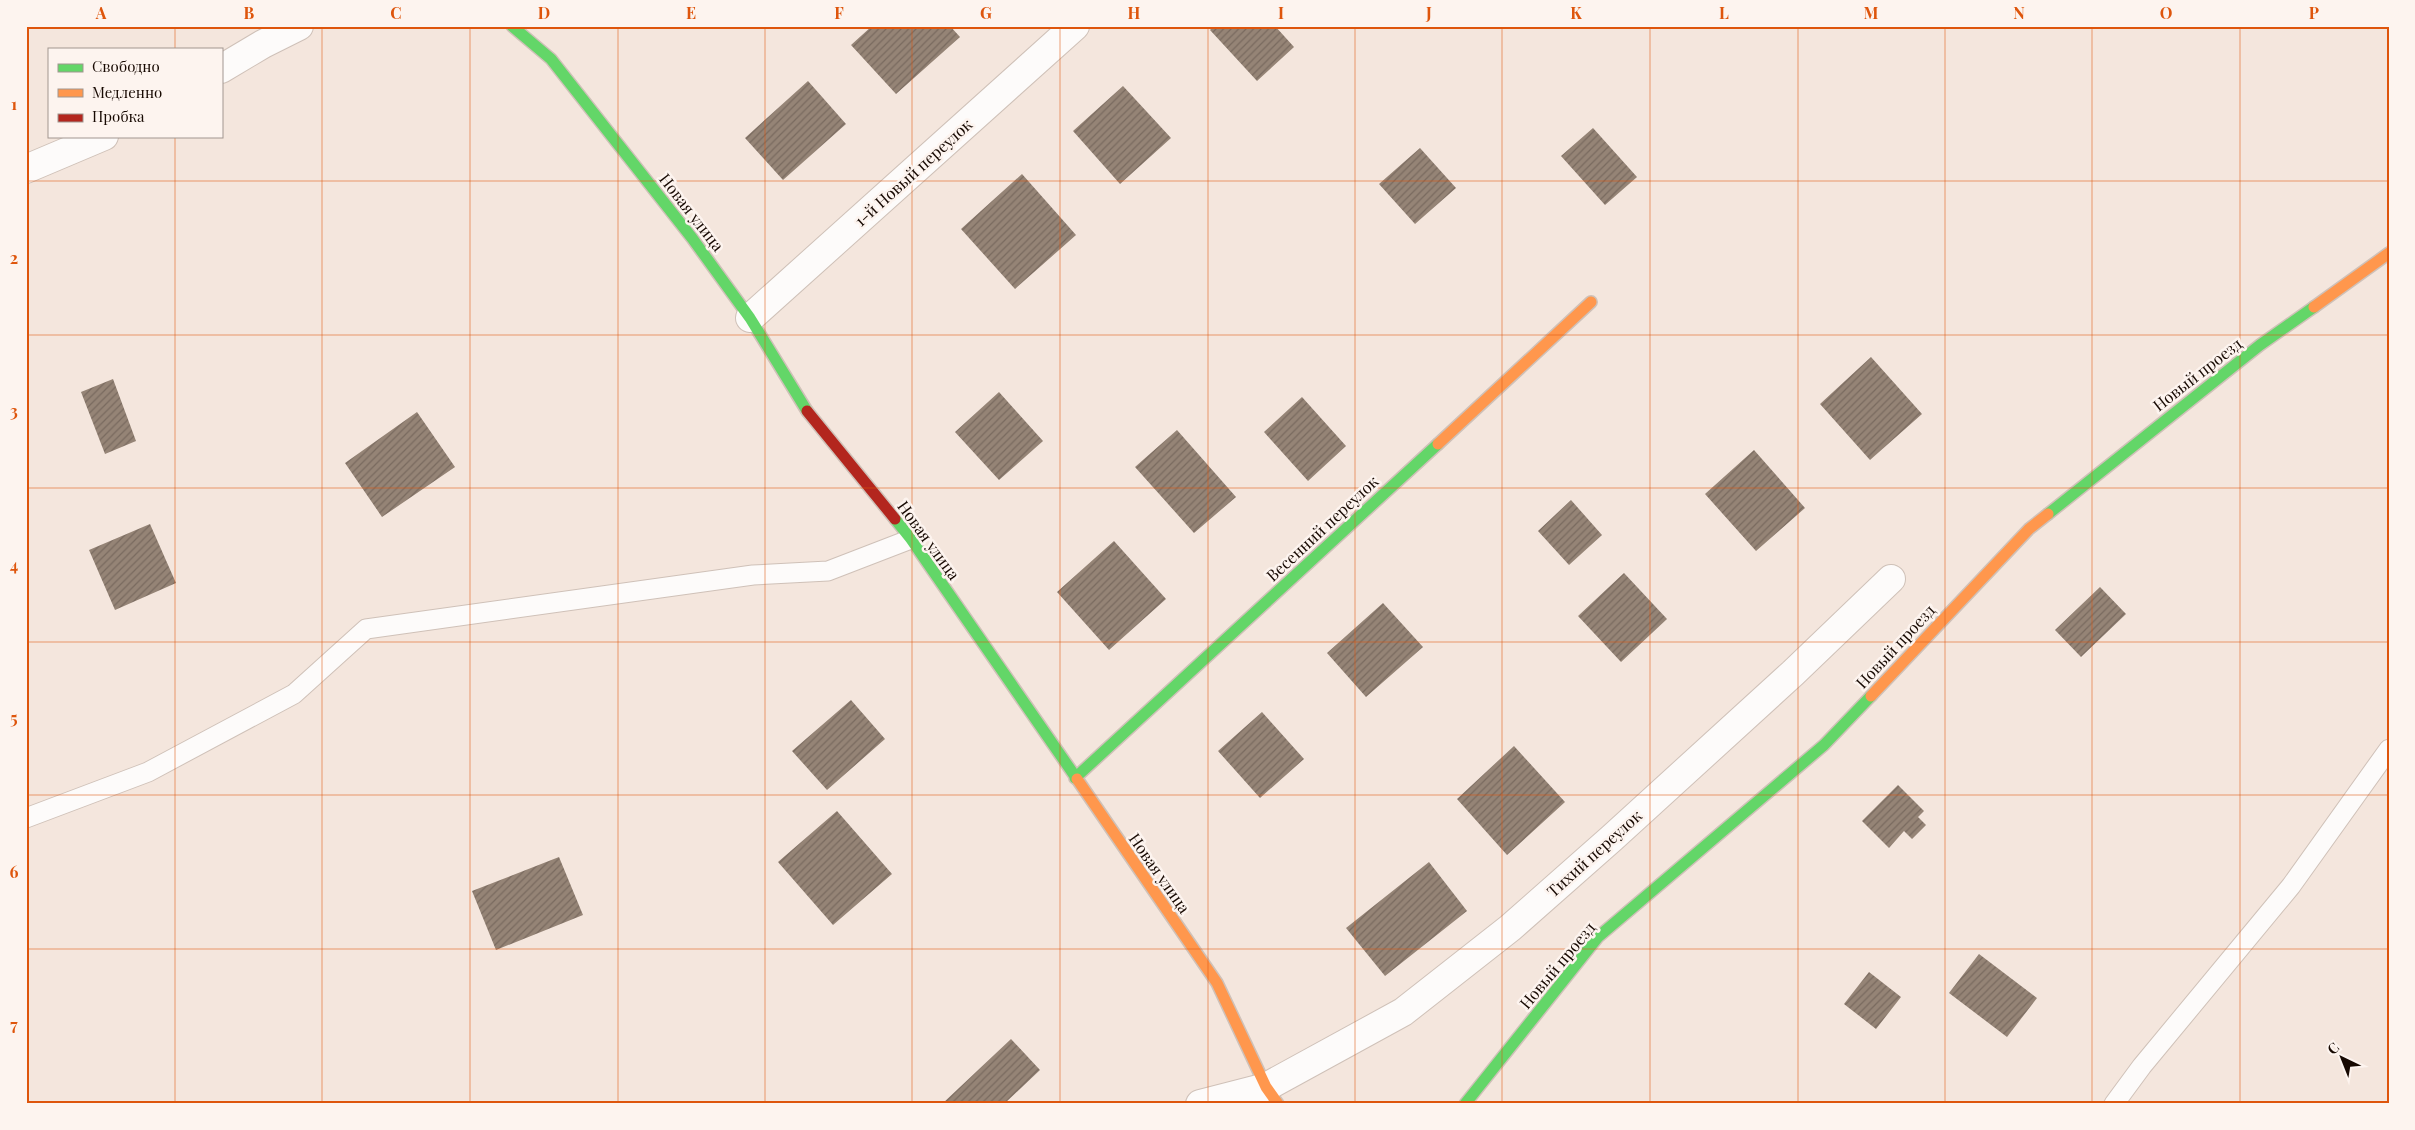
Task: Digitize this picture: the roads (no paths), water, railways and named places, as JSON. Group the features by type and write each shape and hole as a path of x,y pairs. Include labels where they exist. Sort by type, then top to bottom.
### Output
{"street":[{"path":"222,68 263,44 299,26"},
{"name":"Новая улица","path":"512,26 551,59 692,238 750,318 808,412 911,540 1217,984 1272,1095"},
{"name":"1-й Новый переулок","path":"750,318 1075,26"},
{"path":"26,169 99,138"},
{"name":"Новый проезд","path":"1465,1104 1598,937 1824,745 2028,528 2260,345 2389,253"},
{"name":"Весенний переулок","path":"1075,778 1591,302"},
{"name":"Тихий переулок","path":"1200,1104 1272,1095 1403,1012 1510,928 1793,673 1891,579"}],"lane":[{"path":"26,818 148,772 294,694 366,629 753,575 828,571 911,540"},
{"path":"2114,1104 2142,1066 2290,886 2389,749"}]}
